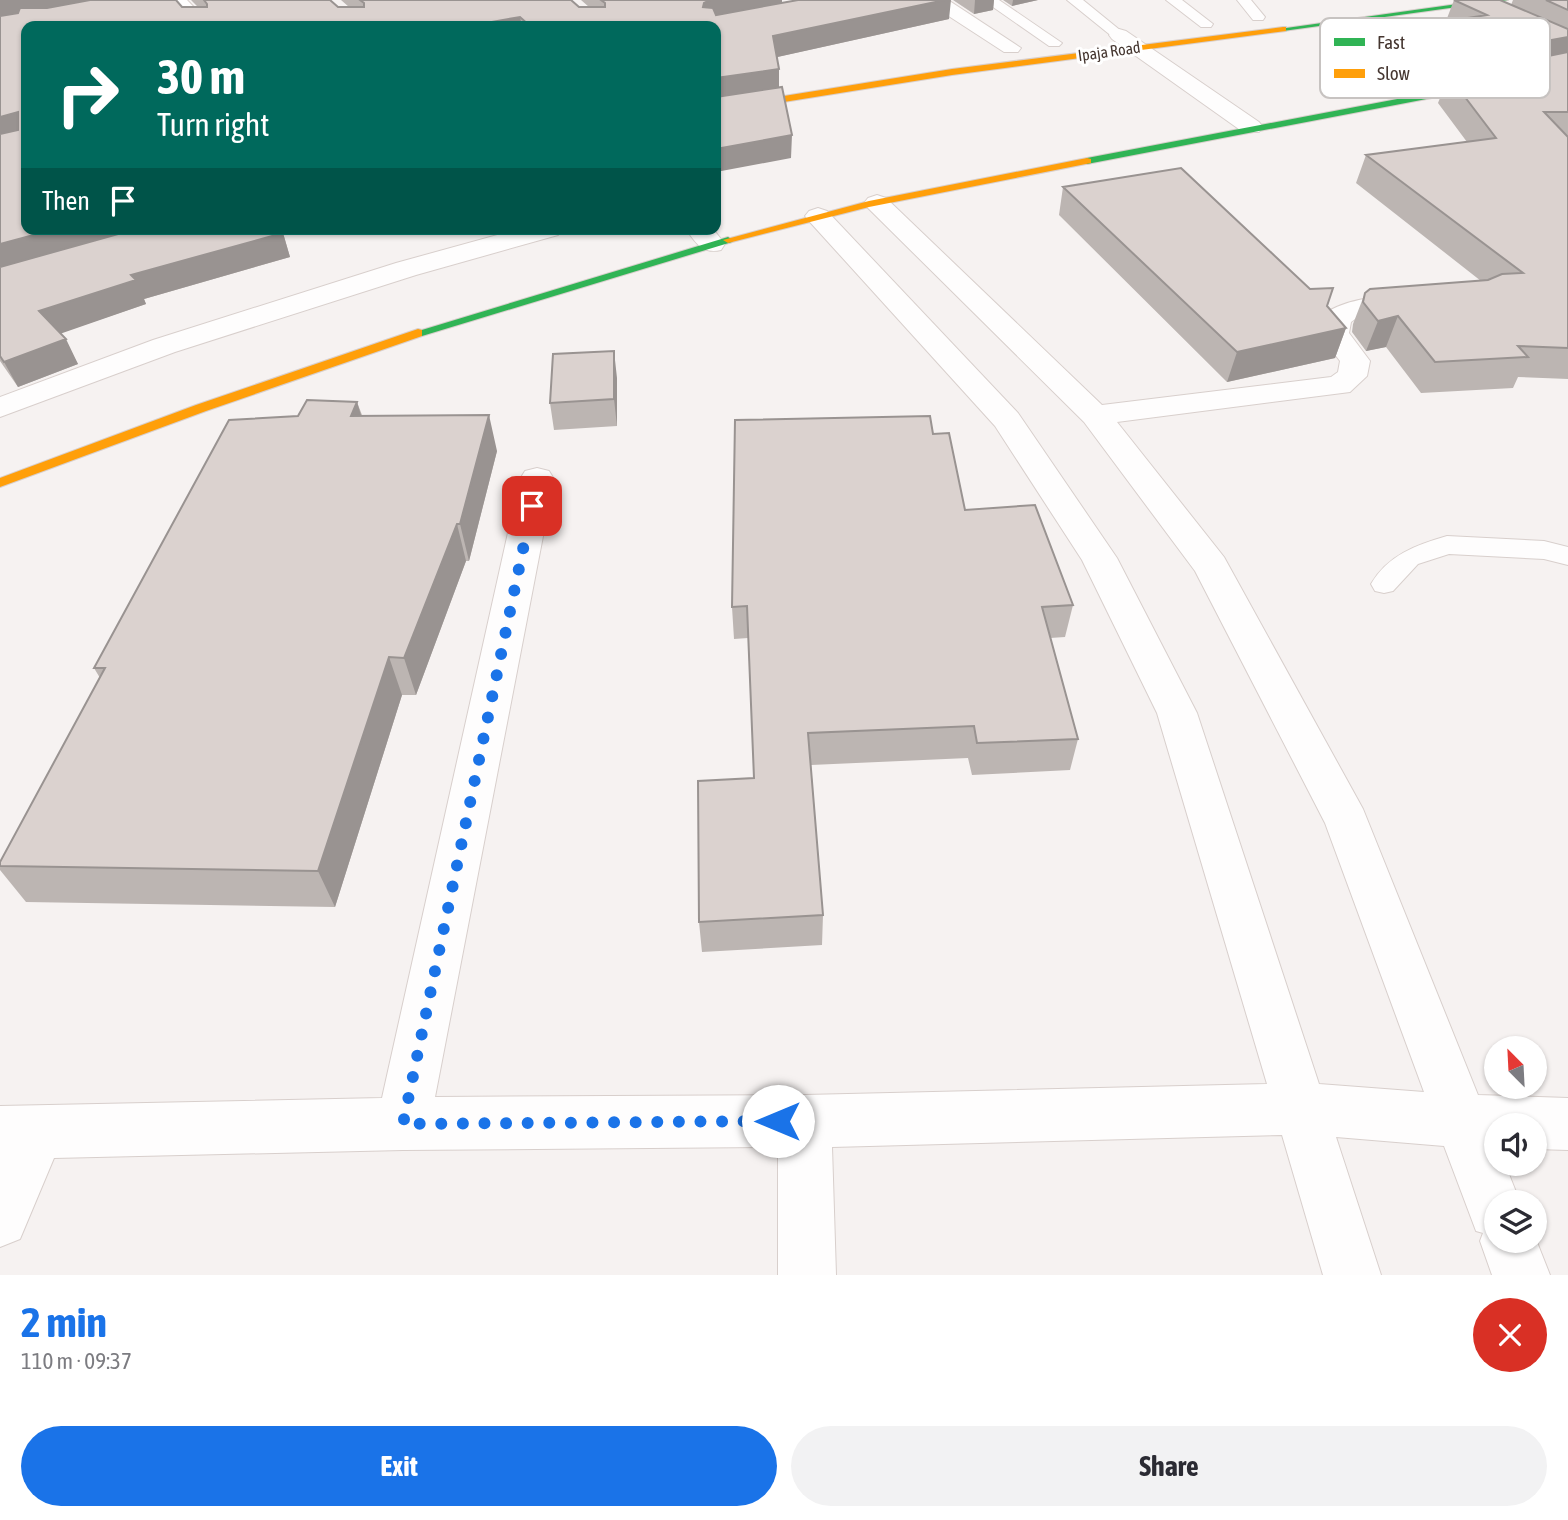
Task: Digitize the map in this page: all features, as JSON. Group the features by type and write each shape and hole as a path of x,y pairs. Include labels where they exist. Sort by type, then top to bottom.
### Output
{"main road":[{"name":"Ipaja Road","path":"843,73 1011,48 1382,0"},
{"name":"Ipaja Road","path":"1364,18 1466,5"},
{"name":"Ipaja Road","path":"721,109 952,72 1320,24"},
{"path":"1550,72 1568,69"},
{"path":"721,93 767,85"},
{"path":"721,234 1251,127 1410,98"},
{"path":"0,483 152,424 705,237"}],"street":[{"path":"176,0 197,21"},
{"path":"934,0 1011,48"},
{"path":"1466,5 1504,10"},
{"path":"1119,35 1251,127"},
{"path":"877,203 1095,415 1211,566 1347,822 1488,1190"},
{"path":"818,216 1007,420 1099,558 1177,713 1352,1275"},
{"path":"0,408 177,342 406,269 528,235"},
{"path":"1095,415 1339,385 1352,376 1355,361 1334,334 1337,318 1352,309 1433,303"},
{"path":"403,1124 537,479"},
{"path":"0,1219 19,1134 403,1124 805,1121 1302,1109 1461,1121 1568,1124"},
{"path":"805,1121 807,1275"},
{"path":"1513,1253 1521,1275"}],"lane":[{"path":"990,0 1054,43"},
{"path":"1074,0 1119,35"},
{"path":"1173,0 1206,24"},
{"path":"1244,0 1258,17"},
{"path":"1384,584 1409,558 1447,545 1544,550 1568,556"}],"building":[{"path":"90,0 176,0 182,7 207,7 204,0 330,0 338,7 364,7 360,0 571,0 579,7 605,7 601,0 710,0 704,3 703,7 713,8 716,15 798,0 945,0 773,36 779,69 721,77 721,21 524,21 520,17 497,21 21,21 21,235 34,235 0,244 0,134 18,130 18,112 0,117 0,16 18,13 20,8 47,8"},
{"path":"1454,0 1500,0 1542,18 1468,18 1487,15"},
{"path":"1546,0 1568,0 1568,10"},
{"path":"1550,21 1568,29 1568,37 1550,40"},
{"path":"1568,52 1568,112 1544,112 1568,137 1568,348 1518,346 1528,357 1435,362 1398,316 1378,321 1363,302 1365,293 1370,289 1488,280 1502,274 1523,273 1366,155 1496,138 1466,98 1550,98 1550,56"},
{"path":"782,87 792,135 721,148 721,96"},
{"path":"1181,168 1310,289 1333,288 1327,306 1346,328 1237,352 1063,187"},
{"path":"115,235 276,235 131,275 136,280 39,311 66,339 4,362 0,356 0,267"},
{"path":"614,351 614,399 550,403 553,354"},
{"path":"307,400 357,402 351,416 489,415 460,524 457,524 404,658 389,657 318,871 0,866 105,668 94,668 229,420 298,416"},
{"path":"930,416 933,434 949,433 965,510 1035,505 1073,605 1042,607 1078,739 977,743 974,726 808,733 823,915 699,922 698,781 754,778 747,606 732,607 735,420"}],"traffic: fast":[{"path":"1367,18 1504,0"},
{"path":"1283,29 1320,24"},
{"path":"1087,161 1418,98"},
{"path":"418,333 728,240"}],"traffic: slow":[{"path":"721,109 952,72 1283,29"},
{"path":"1550,72 1568,69"},
{"path":"728,240 869,204 1087,161"},
{"path":"0,483 201,408 418,333"}],"route":[{"path":"532,506 403,1124 778,1121"}]}
